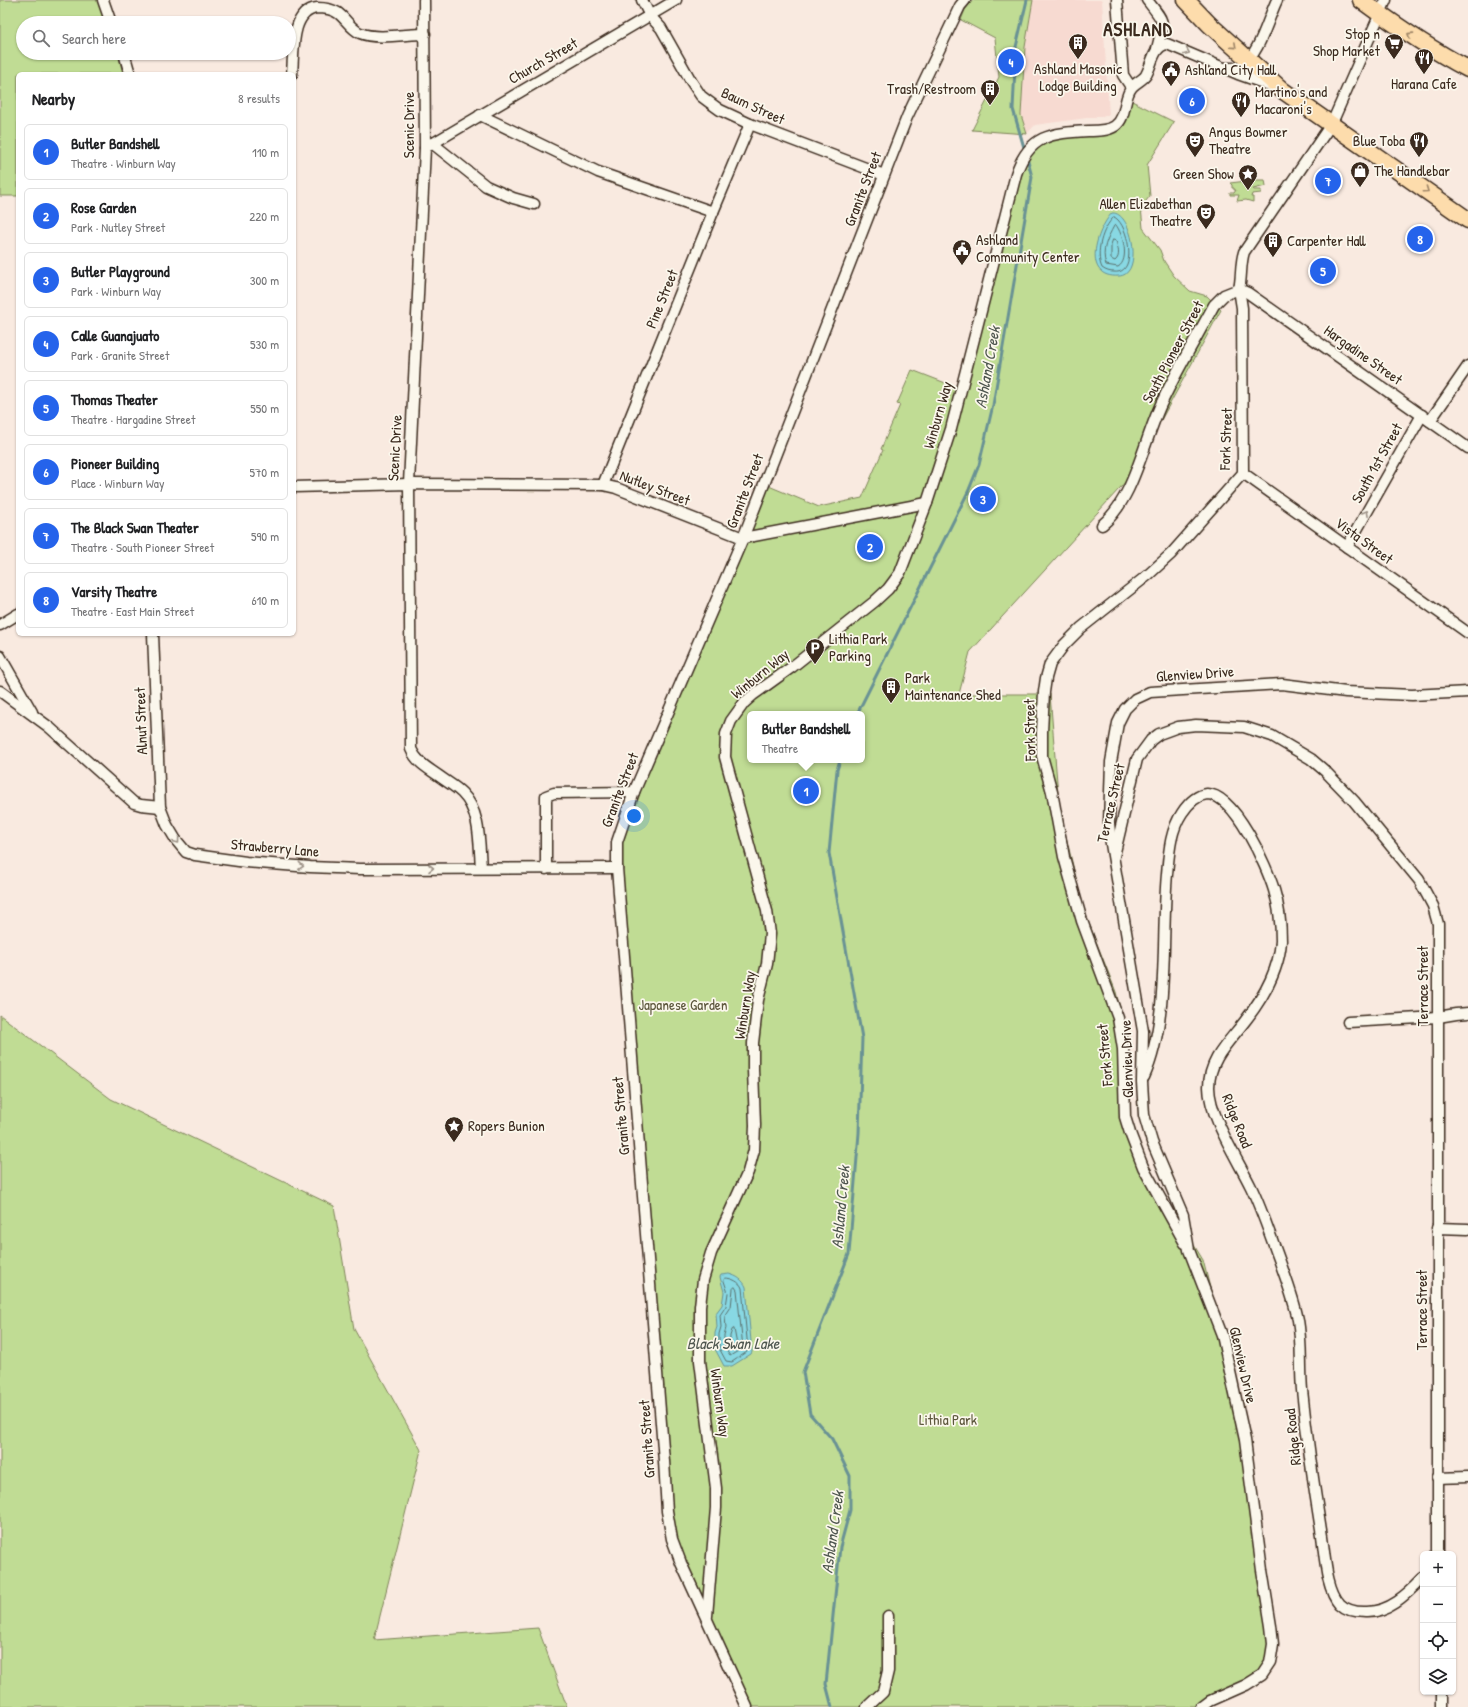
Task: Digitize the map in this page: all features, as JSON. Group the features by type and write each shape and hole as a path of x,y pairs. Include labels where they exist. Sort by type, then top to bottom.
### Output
{"main road":[{"path":"1186,0 1209,24 1282,90 1332,123 1468,220"},
{"path":"1361,0 1383,7 1427,46 1468,69"}],"street":[{"path":"103,0 109,16"},
{"name":"Scenic Drive","path":"424,0 429,145 409,484 411,749 420,764 456,788 463,794 472,807 478,827 481,868"},
{"name":"Baum Street","path":"642,0 650,16 661,28 701,96 720,110 750,124 884,175"},
{"name":"Church Street","path":"429,145 676,0"},
{"path":"1117,0 1123,75 1131,87 1145,77 1157,49 1163,24 1161,17 1147,0"},
{"path":"1224,68 1235,69 1242,66 1256,49 1277,0"},
{"name":"Granite Street","path":"747,1707 672,1539 667,1512 617,868 618,837 634,792 743,538 907,117 960,2"},
{"path":"1239,289 1244,252 1332,123 1383,7"},
{"path":"296,33 297,23 305,14 315,8 331,10 338,14 352,28 368,35 425,34"},
{"path":"1157,49 1162,44 1167,44 1282,90"},
{"path":"126,60 129,72"},
{"path":"292,72 293,60"},
{"name":"Winburn Way","path":"706,1616 716,1508 716,1488 700,1361 700,1306 703,1280 711,1253 748,1172 754,1150 755,1125 752,1068 753,1043 758,1000 767,964 770,942 767,911 725,757 726,734 731,721 752,695 792,667 874,602 900,574 927,503 951,429 1020,161 1028,150 1038,142 1053,134 1100,130 1116,125 1122,116 1131,87"},
{"path":"480,115 598,172 713,212"},
{"name":"Pine Street","path":"603,485 750,124"},
{"path":"429,145 486,186 534,204"},
{"name":"Hargadine Street","path":"1239,289 1248,293 1468,448"},
{"name":"Fork Street","path":"1189,1250 1143,1167 1134,1146 1125,1117 1123,1049 1118,1018 1082,921 1064,857 1052,792 1042,756 1044,692 1050,664 1064,645 1081,628 1148,575 1171,554 1243,473 1242,308 1239,289"},
{"name":"South Pioneer Street","path":"1102,525 1112,516 1124,500 1162,401 1214,305 1224,295 1239,289"},
{"name":"South 1st Street","path":"1347,547 1426,418 1468,366"},
{"name":"Vista Street","path":"1243,473 1468,633"},
{"name":"Nutley Street","path":"298,487 409,484 603,485 616,488 743,538"},
{"path":"743,538 927,503"},
{"path":"0,625 16,615"},
{"name":"Alnut Street","path":"153,636 160,807"},
{"path":"0,656 33,714"},
{"name":"Glenview Drive","path":"1202,1707 1210,1701 1246,1685 1262,1675 1270,1663 1273,1644 1245,1440 1229,1363 1222,1335 1189,1250 1183,1215 1147,1128 1144,1115 1142,1082 1143,1031 1111,844 1109,823 1113,740 1124,709 1135,699 1150,692 1156,691 1282,684 1346,692 1412,695 1468,692"},
{"path":"0,691 33,714 83,756 134,803 160,807"},
{"name":"Terrace Street","path":"1114,857 1137,759 1151,740 1169,729 1196,725 1244,727 1272,736 1311,759 1344,791 1399,854 1426,892 1433,906 1438,924 1438,1551"},
{"path":"546,868 546,796 554,793 634,792"},
{"name":"Ridge Road","path":"1142,1082 1153,1058 1157,1036 1162,975 1166,889 1172,836 1177,822 1193,800 1204,794 1216,796 1241,821 1261,855 1274,889 1278,906 1281,940 1276,967 1267,987 1245,1021 1218,1053 1211,1070 1209,1086 1210,1096 1216,1118 1266,1223 1293,1300 1298,1323 1308,1442 1329,1581 1340,1604 1348,1610 1371,1612 1393,1604 1412,1590 1420,1581"},
{"name":"Strawberry Lane","path":"160,807 176,840 186,852 195,855 246,862 310,867 360,868 617,868"},
{"path":"1348,1022 1438,1018 1468,1013"},
{"path":"1437,1228 1468,1229"},
{"path":"1437,1478 1468,1477"},
{"path":"867,1707 883,1692 888,1671 888,1616"},
{"path":"1440,1695 1440,1707"}],"shaded area":[{"path":"1033,0 1102,0 1109,115 1035,125 1027,134 1021,115 1025,47"}],"green space":[{"path":"0,0 98,0 104,16 16,16 16,60 120,60 123,72 16,72 16,196 0,196"},
{"path":"973,0 1033,0 1025,47 1021,115 1027,134 972,130 999,77 995,38 961,20 965,10"},
{"name":"Lithia Park","path":"1132,101 1174,122 1147,165 1150,196 1141,207 1143,228 1160,250 1164,261 1174,276 1190,291 1207,296 1221,310 1130,477 970,652 959,694 1050,694 1059,807 1083,908 1116,992 1127,1036 1128,1099 1132,1126 1140,1150 1203,1260 1229,1363 1273,1644 1262,1675 1202,1707 747,1707 672,1539 617,842 764,484 819,507 862,498 883,450 881,449 900,405 897,404 912,370 961,389 1020,161 1045,137 1111,128"},
{"name":"Green Show","path":"1265,180 1266,186 1253,189 1261,190 1261,193 1252,194 1251,197 1253,197 1253,202 1246,200 1237,201 1239,195 1230,195 1230,193 1234,193 1236,190 1232,188 1230,183"},
{"path":"0,1015 111,1099 334,1206 354,1329 421,1450 374,1640 538,1628 567,1707 0,1707"}],"water":[{"path":"1112,213 1119,215 1125,222 1130,232 1132,243 1133,255 1131,265 1127,273 1119,276 1107,275 1100,270 1096,262 1095,252 1097,241 1101,230"},
{"name":"Black Swan Lake","path":"729,1274 735,1276 743,1282 746,1287 752,1352 732,1366 724,1366 715,1349 715,1333 717,1327 716,1313 722,1305 724,1292 720,1277 721,1275"}],"waterway":[{"name":"Ashland Creek","path":"1025,151 1013,109 1016,47 1027,0"},
{"name":"Ashland Creek","path":"858,711 968,492 979,465 993,405 1032,177 1027,158"},
{"name":"Ashland Creek","path":"832,1707 826,1684 840,1547 850,1510 850,1476 832,1439 810,1414 803,1372 849,1254 859,1133 862,1038 829,853 837,770 839,763"}],"place":[{"name":"Ashland Masonic Lodge Building","path":"1078,60"},
{"name":"Stop n Shop Market","path":"1394,60"},
{"name":"Calle Guanajuato","path":"1011,62"},
{"name":"Harana Cafe","path":"1424,75"},
{"name":"Ashland City Hall","path":"1171,87"},
{"name":"Pioneer Building","path":"1192,101"},
{"name":"Trash/Restroom","path":"990,106"},
{"name":"Martino's and Macaroni's","path":"1241,118"},
{"name":"Angus Bowmer Theatre","path":"1195,158"},
{"name":"Blue Toba","path":"1419,158"},
{"name":"The Black Swan Theater","path":"1328,181"},
{"name":"The Handlebar","path":"1360,188"},
{"name":"Green Show","path":"1248,191"},
{"name":"Allen Elizabethan Theatre","path":"1206,230"},
{"name":"Varsity Theatre","path":"1420,239"},
{"name":"Carpenter Hall","path":"1273,258"},
{"name":"Ashland Community Center","path":"962,266"},
{"name":"Thomas Theater","path":"1323,271"},
{"name":"Butler Playground","path":"983,499"},
{"name":"Rose Garden","path":"870,547"},
{"name":"Lithia Park Parking","path":"815,665"},
{"name":"Park Maintenance Shed","path":"891,704"},
{"name":"Butler Bandshell","path":"806,791"},
{"name":"Ropers Bunion","path":"454,1143"}],"district":[{"name":"ASHLAND","path":"1138,29"}],"park label":[{"name":"Japanese Garden","path":"683,1005"}]}
